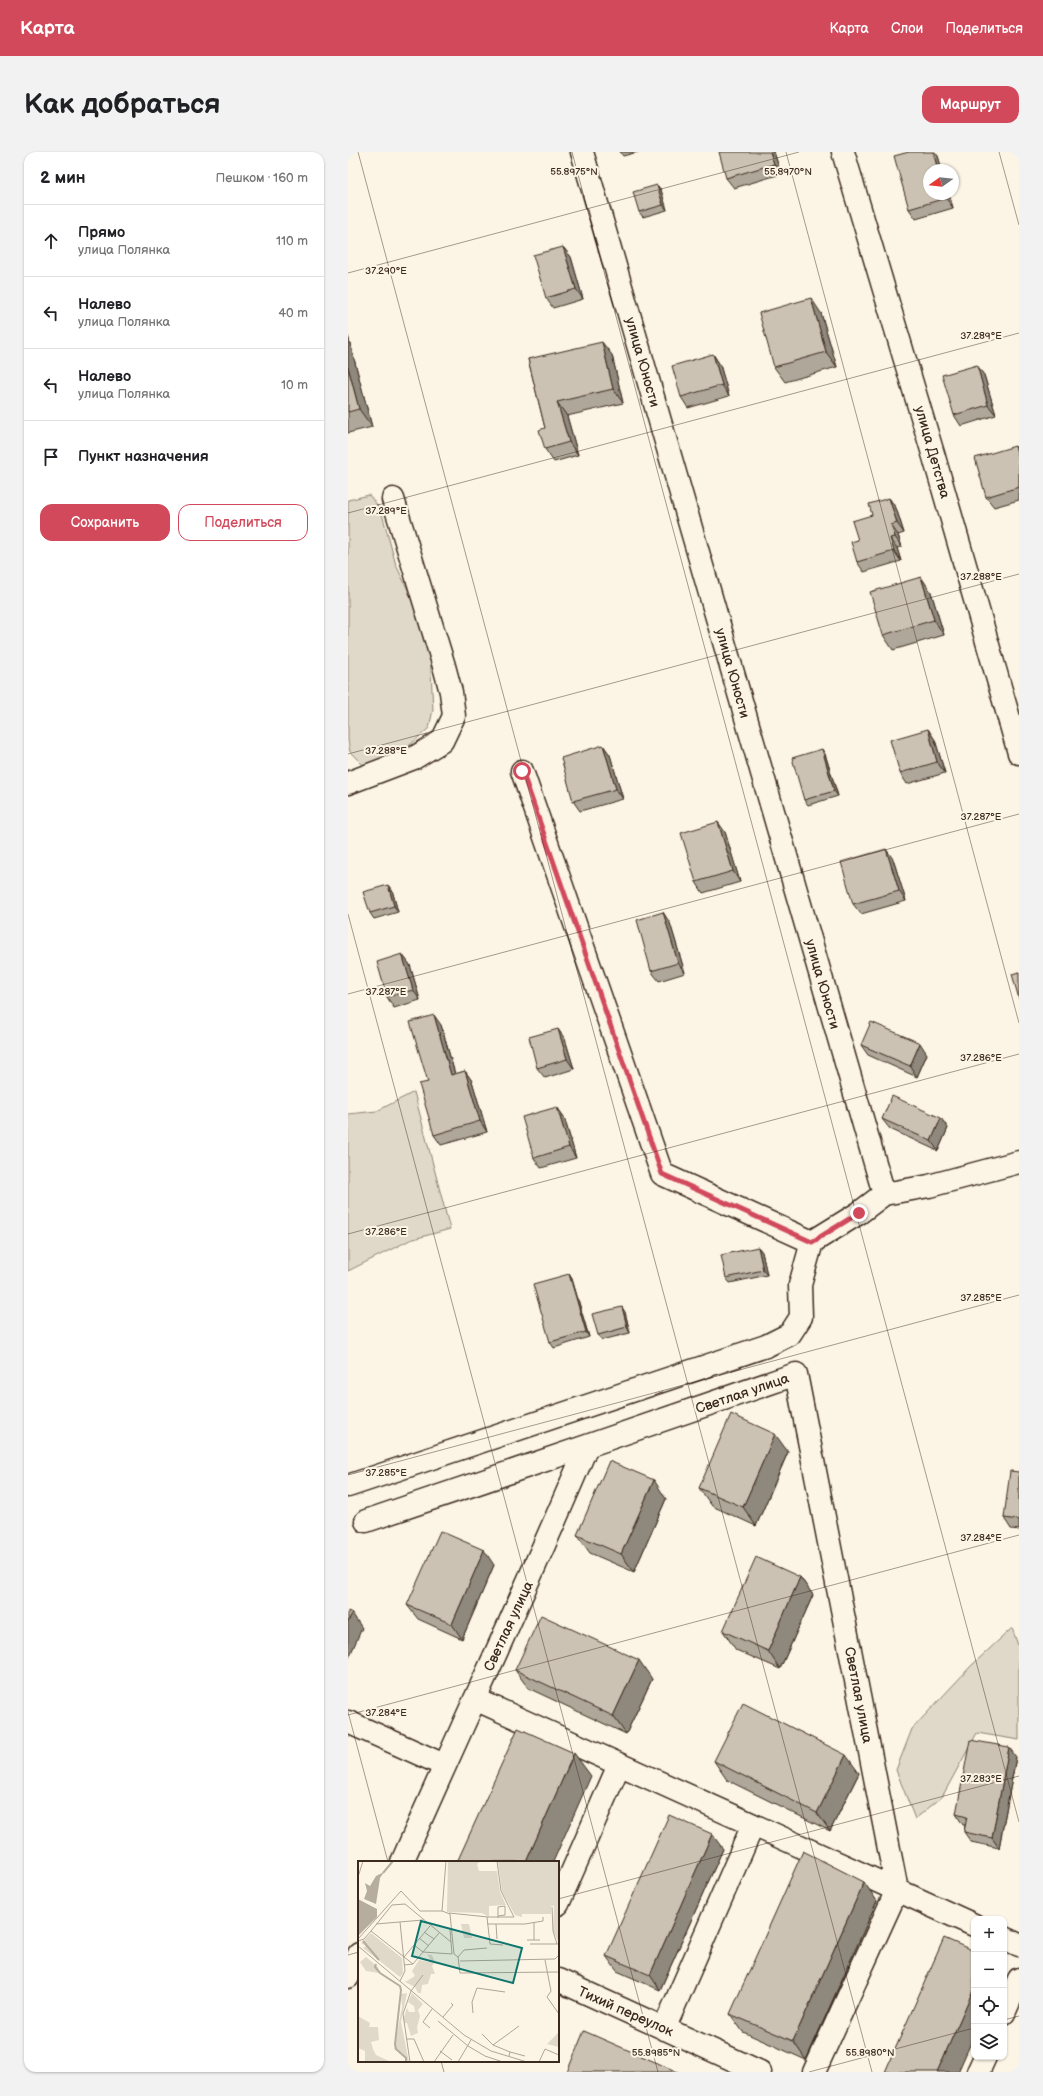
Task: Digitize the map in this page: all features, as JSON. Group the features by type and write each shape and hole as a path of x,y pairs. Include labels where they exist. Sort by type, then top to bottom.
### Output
{"street":[{"name":"улица Юности","path":"582,152 884,1194"},
{"name":"улица Детства","path":"843,152 934,457 1019,753"},
{"path":"348,783 414,758 442,741 454,716 451,692 444,666 393,499"},
{"path":"522,771 662,1174 812,1242"},
{"path":"348,1486 766,1346 790,1334 801,1317 800,1285 812,1242 859,1213 884,1194 929,1186 1019,1162"},
{"name":"Светлая улица","path":"402,1861 444,1765 539,1561 587,1446 796,1374 897,1890"},
{"path":"366,1521 587,1446"},
{"path":"475,1699 971,1924"},
{"path":"348,1722 444,1765"},
{"path":"559,1902 619,1765"},
{"path":"664,2029 753,1825"},
{"path":"814,2072 897,1890"},
{"path":"1007,1939 1019,1945"},
{"path":"348,1977 358,1956"},
{"path":"1007,2006 1019,1979"},
{"name":"Тихий переулок","path":"559,1980 760,2072"},
{"path":"978,2072 984,2060"}],"shaded area":[{"path":"369,495 381,510 396,565 421,617 430,651 433,710 429,728 400,754 382,763 363,765 350,752 348,740 348,500"},
{"path":"414,1092 450,1229 410,1240 348,1271 348,1114 377,1111"},
{"path":"1012,1628 1019,1648 1019,1740 977,1733 942,1797 915,1819 896,1770 912,1729 971,1666"}],"building":[{"path":"719,152 770,152 774,164 726,178"},
{"path":"909,152 933,152 936,164 923,164 923,200 939,200 909,209 894,156"},
{"path":"657,185 663,205 639,212 633,192"},
{"path":"563,247 576,289 546,298 533,255"},
{"path":"811,298 826,352 774,367 759,313"},
{"path":"602,342 613,389 557,402 569,442 545,449 539,430 545,428 528,359"},
{"path":"713,354 722,385 681,397 672,366"},
{"path":"977,365 988,405 954,415 942,375"},
{"path":"348,367 359,409 348,412"},
{"path":"1015,446 1019,459 1019,487 986,497 975,458"},
{"path":"889,498 897,523 891,525 895,537 890,538 894,551 857,562 851,542 858,540 852,521 872,515 869,504"},
{"path":"921,577 934,620 883,635 870,592"},
{"path":"928,729 937,762 900,773 890,740"},
{"path":"603,745 616,789 573,801 561,758"},
{"path":"822,749 834,791 804,800 792,758"},
{"path":"718,822 733,871 696,882 681,833"},
{"path":"886,849 899,891 853,904 841,862"},
{"path":"388,885 394,906 370,913 363,892"},
{"path":"663,912 678,963 651,971 637,920"},
{"path":"402,954 413,990 387,997 377,962"},
{"path":"1019,972 1019,999 1012,974"},
{"path":"434,1015 451,1075 465,1071 480,1121 434,1135 419,1084 428,1082 410,1022"},
{"path":"871,1022 920,1043 910,1066 861,1045"},
{"path":"558,1029 567,1059 537,1068 529,1037"},
{"path":"892,1096 941,1118 931,1141 882,1119"},
{"path":"557,1107 569,1147 534,1158 522,1117"},
{"path":"758,1247 763,1270 726,1278 721,1255"},
{"path":"569,1274 586,1332 550,1342 533,1284"},
{"path":"622,1307 627,1327 598,1335 592,1314"},
{"path":"731,1414 775,1434 743,1507 699,1488"},
{"path":"609,1461 654,1480 621,1554 577,1535"},
{"path":"1010,1471 1019,1472 1019,1520 1004,1518"},
{"path":"440,1531 484,1550 452,1624 407,1605"},
{"path":"756,1557 800,1577 768,1651 723,1631"},
{"path":"348,1611 352,1613 348,1622"},
{"path":"541,1615 639,1660 613,1716 515,1670"},
{"path":"743,1703 846,1755 817,1813 714,1761"},
{"path":"518,1728 574,1753 526,1861 457,1861"},
{"path":"970,1740 1009,1747 992,1838 964,1832 967,1817 956,1814"},
{"path":"669,1815 712,1834 650,1975 606,1956"},
{"path":"803,1851 864,1882 793,2041 730,2014"},
{"path":"944,1938 971,1950 971,1995 937,2072 885,2072"},
{"path":"584,2031 678,2072 567,2072"}],"route":[{"path":"522,771 662,1174 812,1242 859,1213"}]}
